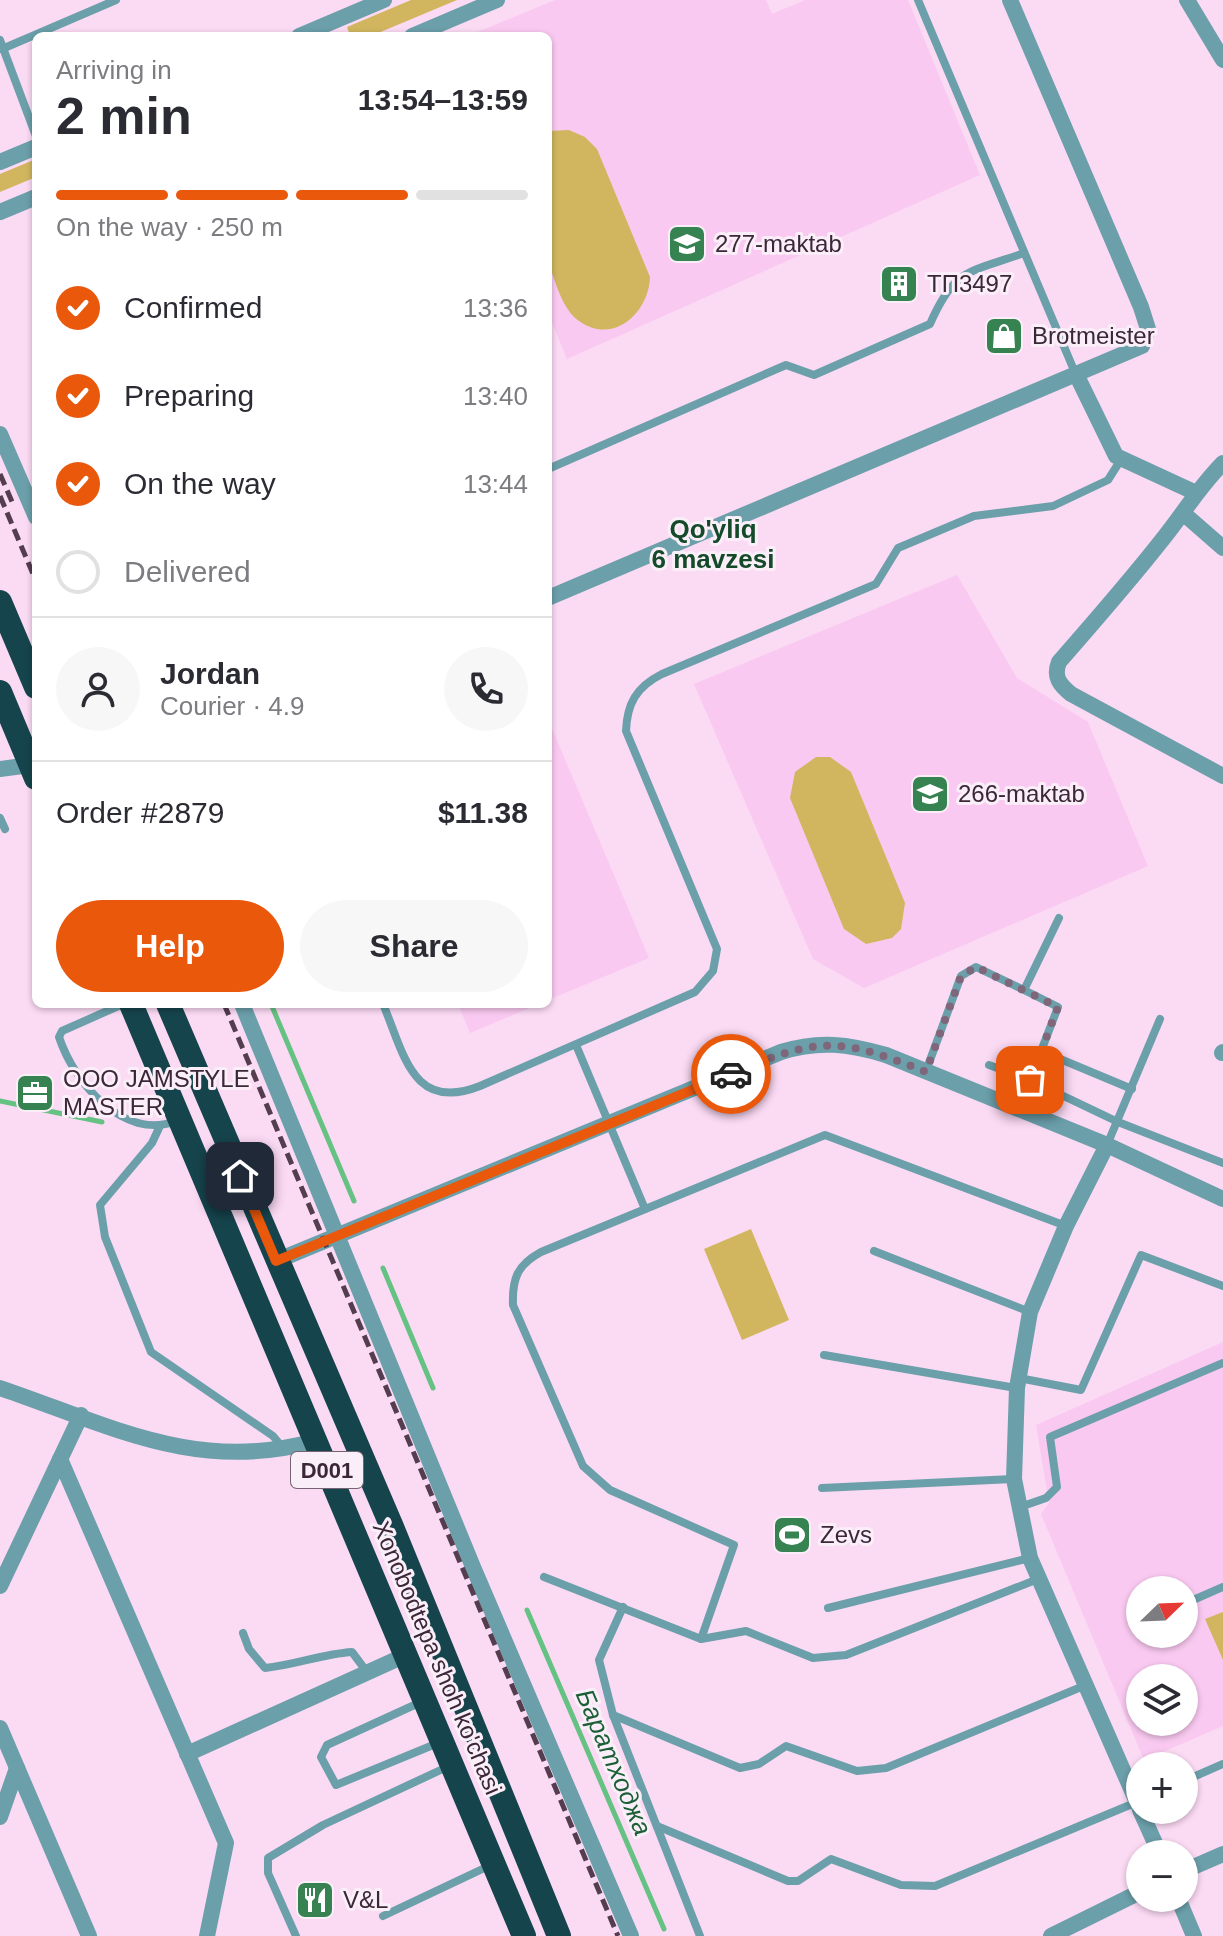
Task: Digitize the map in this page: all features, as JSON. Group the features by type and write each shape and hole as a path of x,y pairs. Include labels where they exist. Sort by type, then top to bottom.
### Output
{"highway":[{"path":"0,602 32,678"},
{"path":"0,692 32,769"},
{"name":"Xonobodtepa shoh ko'chasi","path":"132,1008 169,1124 315,1441 524,1936"},
{"name":"Xonobodtepa shoh ko'chasi","path":"170,1008 392,1527 559,1936"}],"street":[{"path":"331,30 384,0"},
{"path":"421,32 497,0"},
{"path":"552,596 1138,350 1146,340 1147,323 1010,0"},
{"path":"1187,0 1223,60"},
{"path":"0,162 32,149"},
{"path":"0,212 32,199"},
{"path":"1077,376 1111,451 1120,461 1194,492"},
{"path":"0,434 32,508"},
{"path":"1223,463 1194,492 1183,513 1059,662 1056,673 1057,680 1071,694 1223,776"},
{"path":"1183,513 1223,548"},
{"path":"0,769 32,771"},
{"path":"244,1008 473,1567 631,1936"},
{"path":"276,1261 610,1126 781,1052 807,1045 848,1045 926,1072 1107,1145 1223,1199"},
{"path":"1107,1145 1066,1226 1030,1312 1018,1383 1014,1479 1030,1558 1126,1776"},
{"path":"0,1388 143,1438 191,1451 226,1453 284,1449 315,1441"},
{"path":"0,1586 81,1415"},
{"path":"60,1459 226,1843 207,1936"},
{"path":"187,1754 406,1655"},
{"path":"0,1728 89,1936"},
{"path":"0,1817 17,1768"},
{"path":"1198,1865 1223,1854"},
{"path":"1051,1936 1126,1899"},
{"path":"1184,1912 1194,1936"}],"lane":[{"path":"32,32 116,0"},
{"path":"918,0 1077,376"},
{"path":"32,32 1,44 32,125"},
{"path":"552,467 786,365 814,375 930,324 945,290 960,276 1024,253"},
{"path":"385,1008 411,1070 431,1091 462,1093 695,992 713,971 717,949 626,731 627,706 647,682 876,584 898,548 974,516 1053,506 1108,480 1120,461"},
{"path":"0,818 5,829"},
{"path":"1024,990 1059,918"},
{"path":"926,1072 961,976 976,967 1058,1007 1030,1080"},
{"path":"114,1008 62,1031 59,1037 67,1062 87,1088 123,1118 169,1124"},
{"path":"1107,1145 1160,1019"},
{"path":"576,1045 645,1209"},
{"path":"1041,1051 1132,1089"},
{"path":"989,1065 1030,1080 1118,1122 1223,1163"},
{"path":"169,1124 100,1205 105,1237 151,1352 273,1436 284,1449"},
{"path":"701,1639 734,1545 610,1490 583,1466 513,1305 512,1279 533,1256 825,1135 1066,1226"},
{"path":"874,1251 1030,1312"},
{"path":"824,1355 1081,1390 1141,1255 1223,1286"},
{"path":"1019,1507 1046,1498 1057,1487 1050,1437 1223,1363"},
{"path":"822,1488 1014,1479"},
{"path":"828,1608 1030,1558"},
{"path":"544,1577 701,1639 746,1631 813,1658 846,1655 1038,1579"},
{"path":"1198,1598 1223,1587"},
{"path":"623,1607 599,1660 613,1715 700,1936"},
{"path":"243,1633 249,1649 265,1668 290,1665 328,1653 352,1652 367,1673"},
{"path":"613,1715 740,1768 759,1764 786,1746 857,1771 886,1768 1086,1685"},
{"path":"425,1700 327,1745 321,1757 326,1770 336,1785 442,1741"},
{"path":"1198,1775 1223,1764"},
{"path":"296,1936 268,1873 268,1858 323,1825 452,1765"},
{"path":"657,1826 788,1881 798,1881 831,1859 901,1885 935,1886 1126,1810"},
{"path":"383,1916 493,1864"}],"shaded area":[{"path":"411,0 457,0 381,32 349,32 347,27"},
{"name":"277-maktab","path":"555,0 766,0 772,14 805,0 908,0 980,175 567,359 552,323 552,32 478,32"},
{"path":"569,130 585,137 597,149 650,277 648,290 636,313 617,327 605,330 592,328 573,316 552,272 552,131"},
{"path":"32,161 32,179 0,192 0,174"},
{"name":"266-maktab","path":"957,575 1017,678 1088,722 1148,866 864,988 813,959 694,684"},
{"path":"552,728 649,958 552,998"},
{"path":"816,757 830,757 851,772 905,903 901,929 892,938 866,944 844,929 790,798 795,772"},
{"path":"460,1008 529,1008 470,1033"},
{"path":"751,1229 789,1320 742,1340 704,1249"},
{"path":"1223,1342 1223,1726 1163,1752 1141,1752 1134,1736 1198,1736 1198,1664 1126,1664 1126,1717 1041,1514 1049,1503 1036,1425"},
{"path":"1223,1612 1223,1660 1205,1619"}],"waterway":[{"name":"Баратходжа","path":"273,1008 354,1201"},
{"path":"0,1101 102,1122"},
{"name":"Баратходжа","path":"383,1268 433,1388"},
{"name":"Баратходжа","path":"527,1610 664,1929"}],"railway":[{"path":"0,474 13,504"},
{"path":"0,496 32,572"},
{"path":"226,1008 618,1936"}],"way so far":[{"path":"731,1074 794,1048 834,1043 886,1055 926,1072 961,976 976,967 1058,1007 1030,1080"}],"place":[{"name":"277-maktab","path":"687,244"},
{"name":"ТП3497","path":"899,284"},
{"name":"Brotmeister","path":"1004,336"},
{"name":"266-maktab","path":"930,794"},
{"name":"OOO JAMSTYLE MASTER","path":"35,1093"},
{"name":"Zevs","path":"792,1535"},
{"name":"V&L","path":"315,1900"}],"district":[{"name":"Qo'yliq 6 mavzesi","path":"713,544"}],"route":[{"path":"240,1176 276,1261 731,1074"}]}
